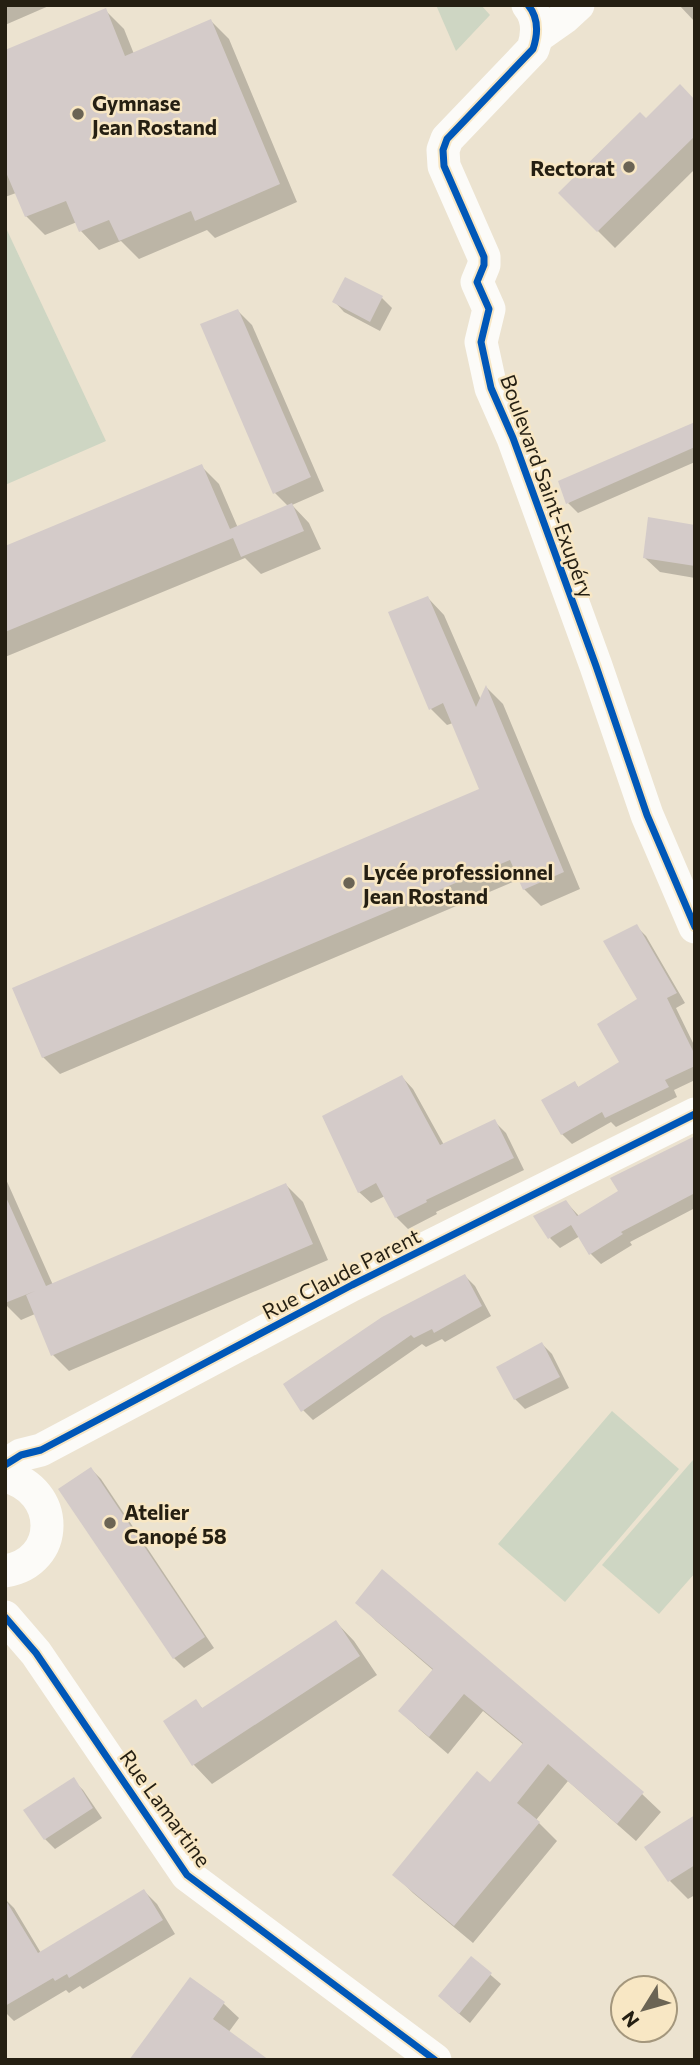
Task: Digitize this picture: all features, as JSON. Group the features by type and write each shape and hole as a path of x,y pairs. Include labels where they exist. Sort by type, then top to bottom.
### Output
{"street":[{"path":"533,20 565,17 578,5"},
{"name":"Boulevard Saint-Exupéry","path":"533,20 533,50 447,139 443,150 444,166 484,257 484,265 477,282 489,309 481,342 491,388 513,438 647,816 695,927"},
{"name":"Rue Claude Parent","path":"5,1465 21,1455 41,1450 352,1285 695,1114"},
{"path":"5,1476 31,1488 38,1495 46,1514 43,1545 30,1561 12,1569"},
{"name":"Rue Lamartine","path":"12,1569 36,1653"},
{"name":"Rue Lamartine","path":"5,1617 36,1653 187,1875 435,2060"}],"green space":[{"path":"436,5 481,5 490,15 456,51"},
{"path":"5,226 106,441 5,485"},
{"path":"612,1411 679,1469 565,1602 498,1544"},
{"path":"693,1460 695,1573 659,1614 602,1565"}],"building":[{"name":"Gymnase Jean Rostand","path":"106,8 125,56 211,19 280,184 195,221 191,211 119,241 109,220 79,232 66,201 25,217 5,170 5,50"},
{"name":"Rectorat","path":"680,84 695,100 695,136 597,232 558,193 640,112 646,118"},
{"path":"345,277 383,296 370,322 332,302"},
{"path":"238,309 311,477 273,494 200,324"},
{"path":"695,422 695,447 566,504 558,481"},
{"path":"202,464 230,529 292,503 304,531 241,557 233,538 5,632 5,546"},
{"path":"648,517 695,525 695,566 643,558"},
{"path":"428,596 476,707 486,685 564,872 523,890 510,860 42,1058 12,988 479,789 443,703 429,710 388,612"},
{"path":"637,924 677,993 667,998 695,1055 695,1066 665,1080 669,1087 605,1118 602,1112 561,1135 541,1100 575,1081 578,1087 619,1062 597,1024 637,999 603,941"},
{"path":"402,1075 440,1145 495,1119 514,1158 426,1200 427,1202 395,1218 376,1183 358,1193 322,1116"},
{"path":"695,1136 695,1193 621,1232 623,1234 589,1255 571,1225 548,1239 533,1216 566,1200 577,1216 618,1191 610,1178"},
{"path":"286,1183 313,1244 51,1356 26,1295 35,1291 5,1303 5,1195 46,1286"},
{"path":"465,1274 482,1306 434,1333 432,1329 414,1338 411,1335 301,1412 283,1384 382,1317"},
{"path":"542,1342 560,1377 514,1400 496,1367"},
{"path":"91,1467 205,1637 173,1659 58,1489"},
{"path":"382,1569 644,1792 617,1824 548,1764 517,1803 540,1822 454,1926 392,1875 477,1771 490,1782 523,1743 464,1694 429,1737 398,1711 433,1669 355,1603"},
{"path":"336,1620 360,1656 192,1766 163,1721 196,1699 202,1708"},
{"path":"74,1777 93,1808 44,1840 23,1810"},
{"path":"695,1815 695,1865 668,1882 644,1847"},
{"path":"144,1889 163,1920 69,1978 67,1974 55,1981 53,1978 5,2006 5,1899 38,1953"},
{"path":"471,1956 492,1973 459,2014 438,1996"},
{"path":"190,1977 225,2002 213,2019 269,2060 129,2060"}],"cycle path":[{"path":"528,5 536,26 533,49 447,139 443,150 444,166 484,257 484,265 477,282 489,309 481,342 491,388 513,438 647,815 695,927"},
{"path":"5,1465 21,1455 41,1450 352,1285 695,1114"},
{"path":"5,1617 36,1653 187,1875 435,2060"}],"place":[{"name":"Gymnase Jean Rostand","path":"78,114"},
{"name":"Rectorat","path":"629,167"},
{"name":"Lycée professionnel Jean Rostand","path":"349,883"},
{"name":"Atelier Canopé 58","path":"110,1523"}]}
